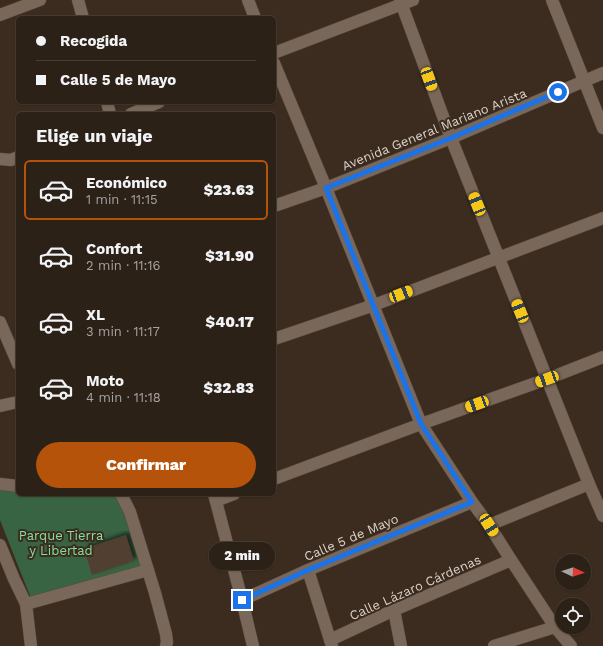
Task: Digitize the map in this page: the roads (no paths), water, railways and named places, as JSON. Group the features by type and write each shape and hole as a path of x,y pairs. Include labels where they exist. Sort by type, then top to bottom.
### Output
{"street":[{"path":"0,15 40,0"},
{"path":"78,0 82,16"},
{"path":"248,0 255,16"},
{"path":"552,0 603,128"},
{"path":"276,53 405,1 451,138 603,516"},
{"path":"276,68 374,305 421,424 555,626 494,646"},
{"name":"Avenida General Mariano Arista","path":"276,205 326,188 451,138 603,73"},
{"path":"136,112 154,104"},
{"path":"0,159 11,160 16,158"},
{"path":"276,338 374,305 603,218"},
{"path":"0,322 16,359"},
{"path":"276,478 603,357"},
{"path":"0,406 16,402"},
{"path":"0,484 16,486"},
{"path":"489,525 589,484"},
{"path":"122,496 130,512 148,570 166,634 166,646"},
{"path":"215,497 253,646"},
{"name":"Calle 5 de Mayo","path":"242,600 308,570 472,502"},
{"path":"0,545 26,604 31,646"},
{"name":"Calle Lázaro Cárdenas","path":"331,643 394,610 511,560"},
{"path":"26,604 148,570"},
{"path":"308,570 331,643"},
{"path":"394,610 401,646"},
{"path":"561,634 570,646"}],"park label":[{"name":"Parque Tierra y Libertad","path":"61,542"}]}
